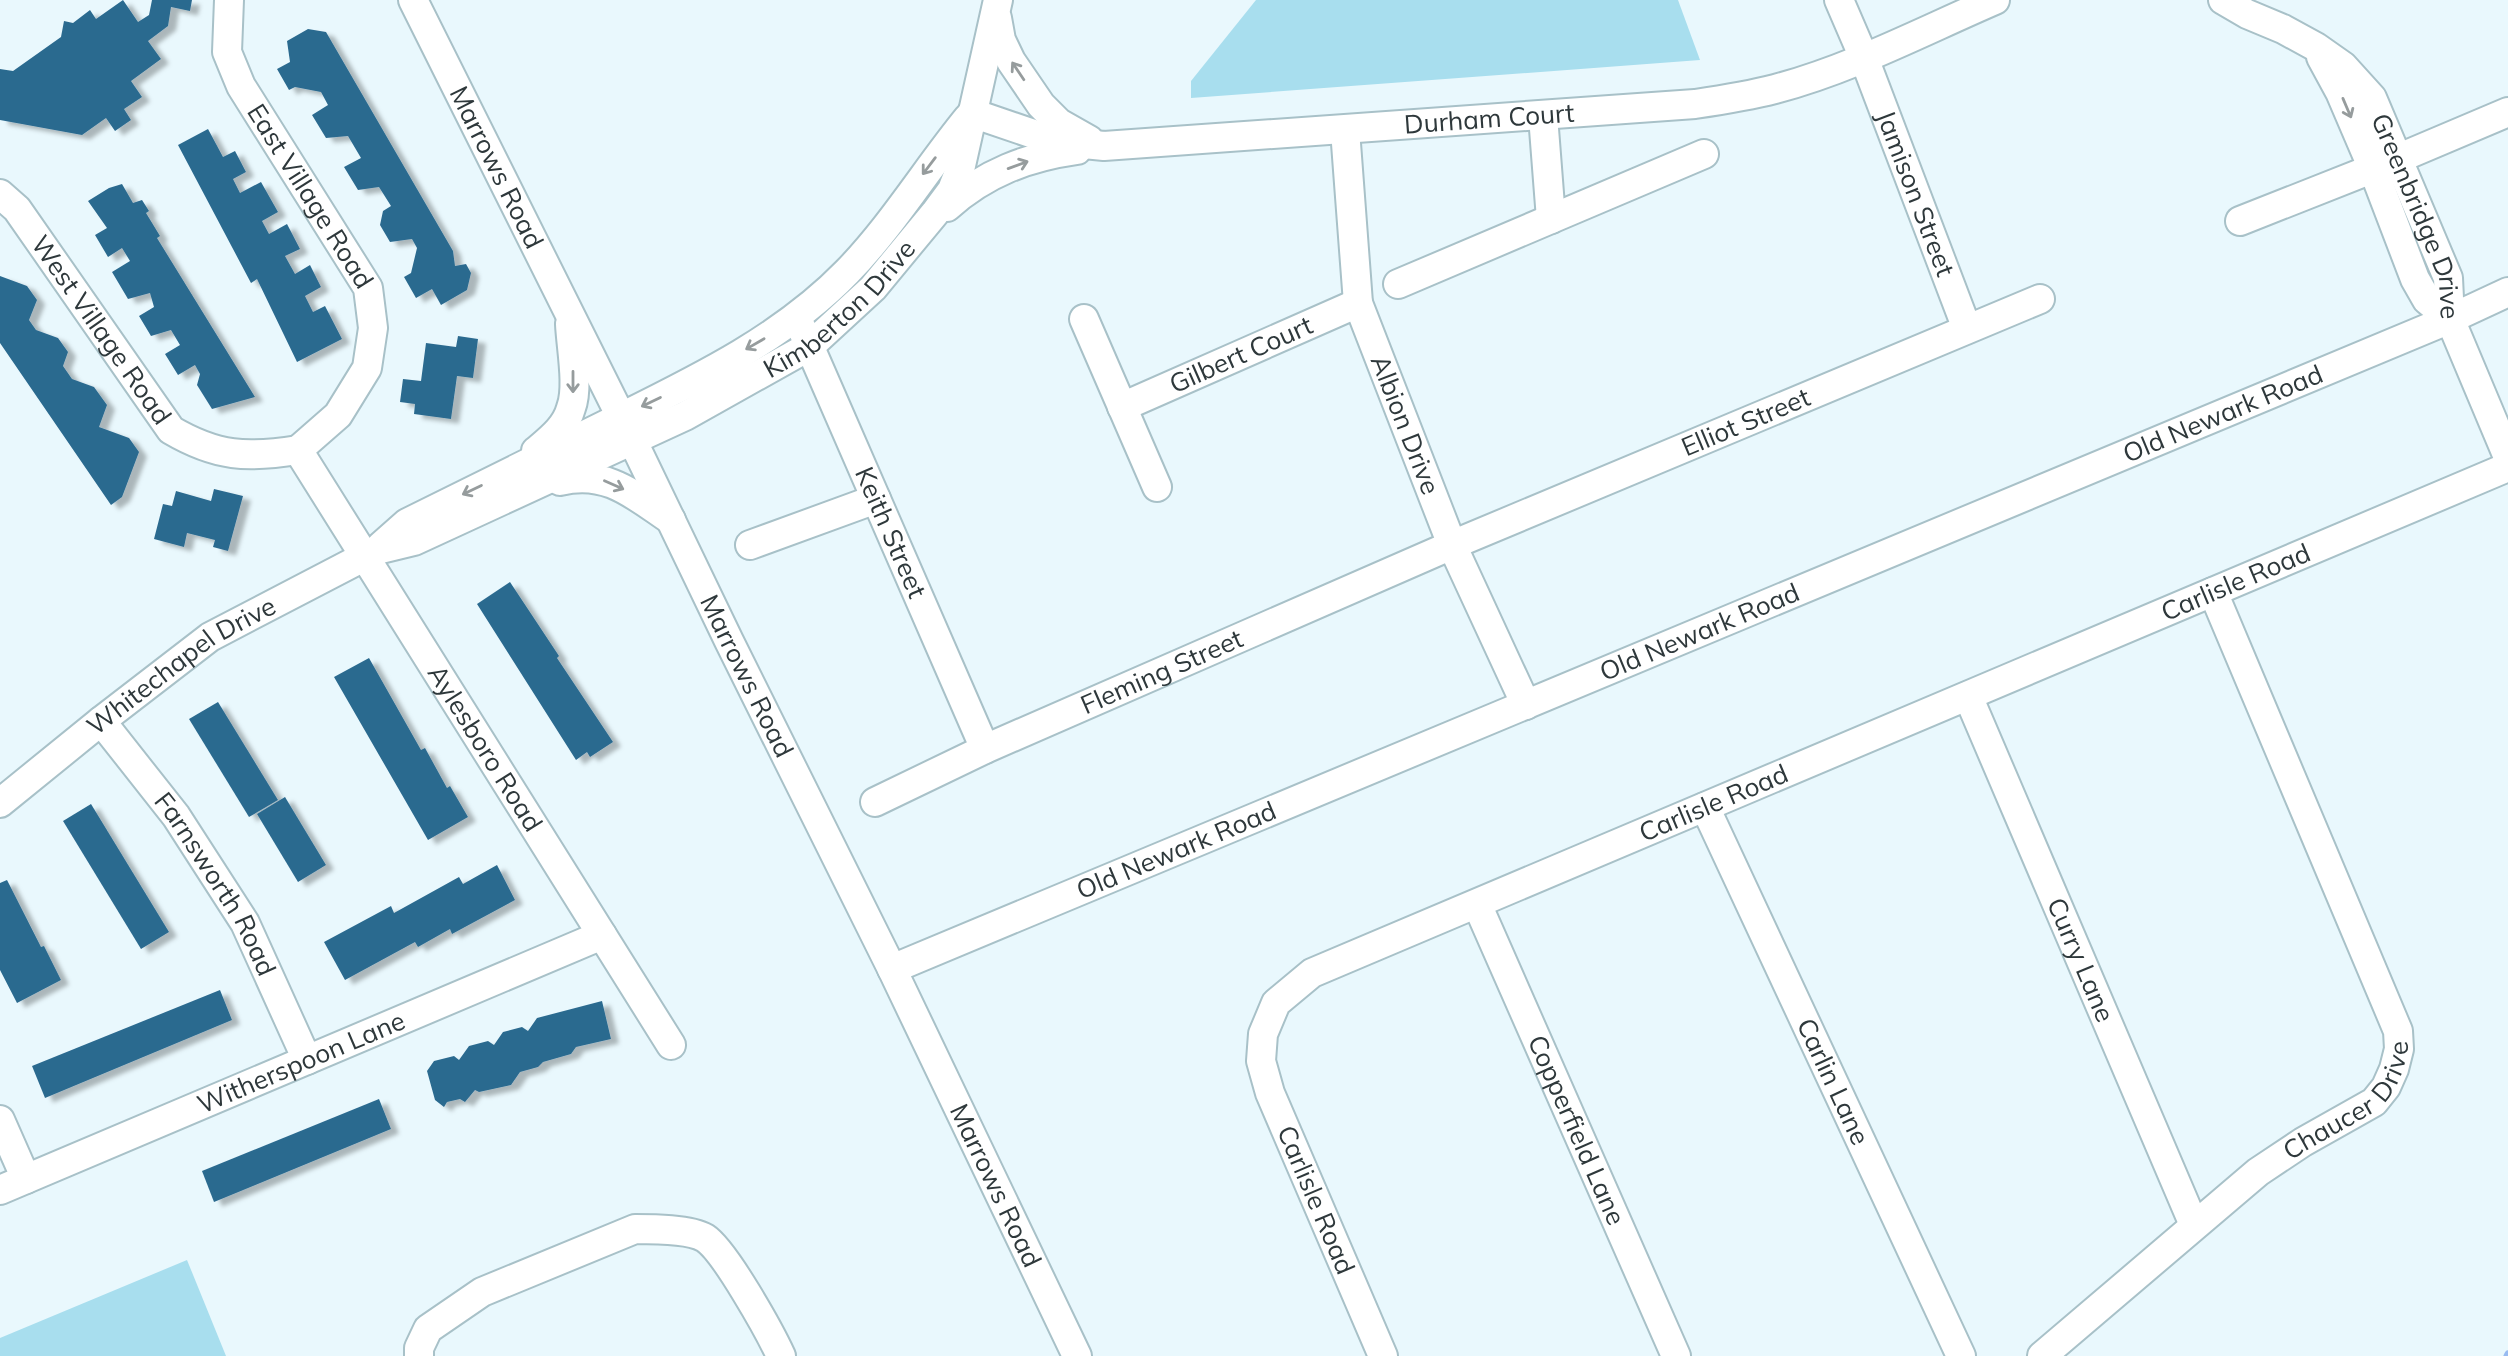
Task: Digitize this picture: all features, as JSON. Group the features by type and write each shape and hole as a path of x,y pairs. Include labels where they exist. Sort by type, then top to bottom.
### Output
{"street":[{"name":"East Village Road","path":"229,0 227,52 241,86 368,288 373,328 367,368 338,415 298,450"},
{"name":"Marrows Road","path":"413,0 627,428 1077,1356"},
{"name":"Jamison Street","path":"1839,0 1864,58 1968,329"},
{"name":"Durham Court","path":"972,113 1054,141 1104,146 1695,104 1776,89 1864,58 1995,0"},
{"path":"997,5 1001,40 1041,105 1059,123 1077,135 1104,146"},
{"name":"Kimberton Drive","path":"627,428 685,416 810,346 873,288 951,190 960,170 997,5"},
{"name":"Greenbridge Drive","path":"2240,5 2316,47 2343,66 2372,98 2385,164 2448,278 2449,319"},
{"path":"2240,221 2385,164 2508,111"},
{"name":"Kimberton Drive","path":"627,428 704,374 794,318 847,272 900,208 972,113"},
{"path":"1543,116 1551,219"},
{"name":"Albion Drive","path":"1345,130 1357,303 1452,545 1527,705"},
{"path":"922,229 964,192 987,177 1052,153 1104,146"},
{"path":"1398,284 1704,154"},
{"name":"West Village Road","path":"0,194 17,209 171,430 193,443 219,452 263,455 298,450"},
{"name":"Old Newark Road","path":"891,969 2449,319 2508,292"},
{"name":"Elliot Street","path":"1452,545 2040,299"},
{"name":"Gilbert Court","path":"1122,407 1357,303"},
{"path":"517,481 556,434 572,409 570,314"},
{"name":"Keith Street","path":"794,318 810,346 985,749"},
{"path":"1084,319 1157,487"},
{"path":"2449,319 2508,457"},
{"name":"Whitechapel Drive","path":"0,803 210,637 371,553 407,523 517,481 627,428"},
{"name":"Aylesboro Road","path":"298,450 371,553 671,1045"},
{"name":"Carlisle Road","path":"1383,1356 1270,1093 1261,1061 1263,1034 1276,1003 1312,973 2508,467"},
{"path":"517,481 597,478 615,483 671,520"},
{"path":"750,545 876,499"},
{"name":"Fleming Street","path":"875,802 985,749 1452,545"},
{"name":"Chaucer Drive","path":"2042,1356 2258,1172 2303,1142 2374,1102 2386,1087 2399,1049 2398,1031 2213,592"},
{"name":"Curry Lane","path":"1968,696 2194,1225"},
{"name":"Farnsworth Road","path":"101,721 176,816 245,923 307,1060"},
{"name":"Carlin Lane","path":"1704,807 1961,1356"},
{"name":"Copperfield Lane","path":"1476,904 1676,1356"},
{"name":"Witherspoon Lane","path":"0,1190 602,934"},
{"path":"0,1120 26,1179"},
{"path":"419,1356 419,1348 428,1329 482,1292 635,1230 662,1228 704,1238 721,1255 770,1332 781,1356"}],"shaded area":[{"path":"1256,0 1678,0 1700,60 1191,98 1191,81"},
{"path":"187,1260 226,1356 0,1356 0,1338"}],"building":[{"path":"123,0 138,22 149,15 152,0 192,0 190,11 171,7 168,26 148,41 161,59 131,81 142,97 124,109 131,120 115,131 106,118 82,135 0,120 0,69 13,71 61,37 64,21 73,23 90,10 96,19"},
{"path":"308,29 326,32 453,251 455,266 466,264 471,273 467,290 441,305 432,289 416,298 404,277 411,273 417,248 412,239 390,242 380,225 383,211 391,206 379,187 358,190 344,167 361,158 348,136 326,138 312,115 328,105 321,92 295,87 289,90 277,69 290,62 287,41"},
{"path":"208,129 223,157 235,151 246,172 233,179 240,193 261,182 278,212 262,221 269,234 287,224 300,249 285,256 295,274 310,265 321,287 305,296 313,312 325,306 342,339 297,362 257,279 251,283 178,145"},
{"path":"122,184 133,203 142,200 149,211 146,213 160,236 157,238 255,397 212,409 197,385 200,374 195,365 178,375 165,354 180,345 171,330 151,336 139,316 154,307 150,293 128,299 112,272 130,261 122,248 108,257 95,235 107,228 88,201 109,188"},
{"path":"0,276 27,286 37,300 29,320 36,330 58,338 68,352 63,366 72,379 94,387 107,405 99,427 129,438 139,452 122,497 111,505 0,343"},
{"path":"458,336 478,339 473,378 457,376 451,419 414,414 415,404 400,402 403,379 421,381 426,343 456,347"},
{"path":"214,489 243,496 228,551 213,547 215,540 187,533 184,547 154,539 163,504 172,506 176,491 211,501"},
{"path":"510,582 613,742 590,757 587,752 576,760 477,604"},
{"path":"369,658 421,750 425,748 447,788 450,786 468,817 428,840 334,677"},
{"path":"218,702 278,800 249,817 189,719"},
{"path":"285,797 326,865 298,882 257,814"},
{"path":"91,804 169,932 141,949 63,821"},
{"path":"497,865 515,900 452,934 450,929 418,947 415,942 345,980 324,942 391,906 394,913 459,877 463,884"},
{"path":"7,880 61,980 17,1003 0,970 0,883"},
{"path":"220,990 232,1020 45,1098 32,1066"},
{"path":"602,1001 611,1039 576,1047 571,1054 520,1072 511,1085 479,1092 475,1090 465,1102 460,1099 447,1102 444,1107 435,1100 427,1071 434,1061 454,1056 459,1060 469,1046 488,1041 494,1045 503,1032 522,1027 528,1031 537,1018"},
{"path":"379,1099 391,1129 214,1202 202,1171"}]}
